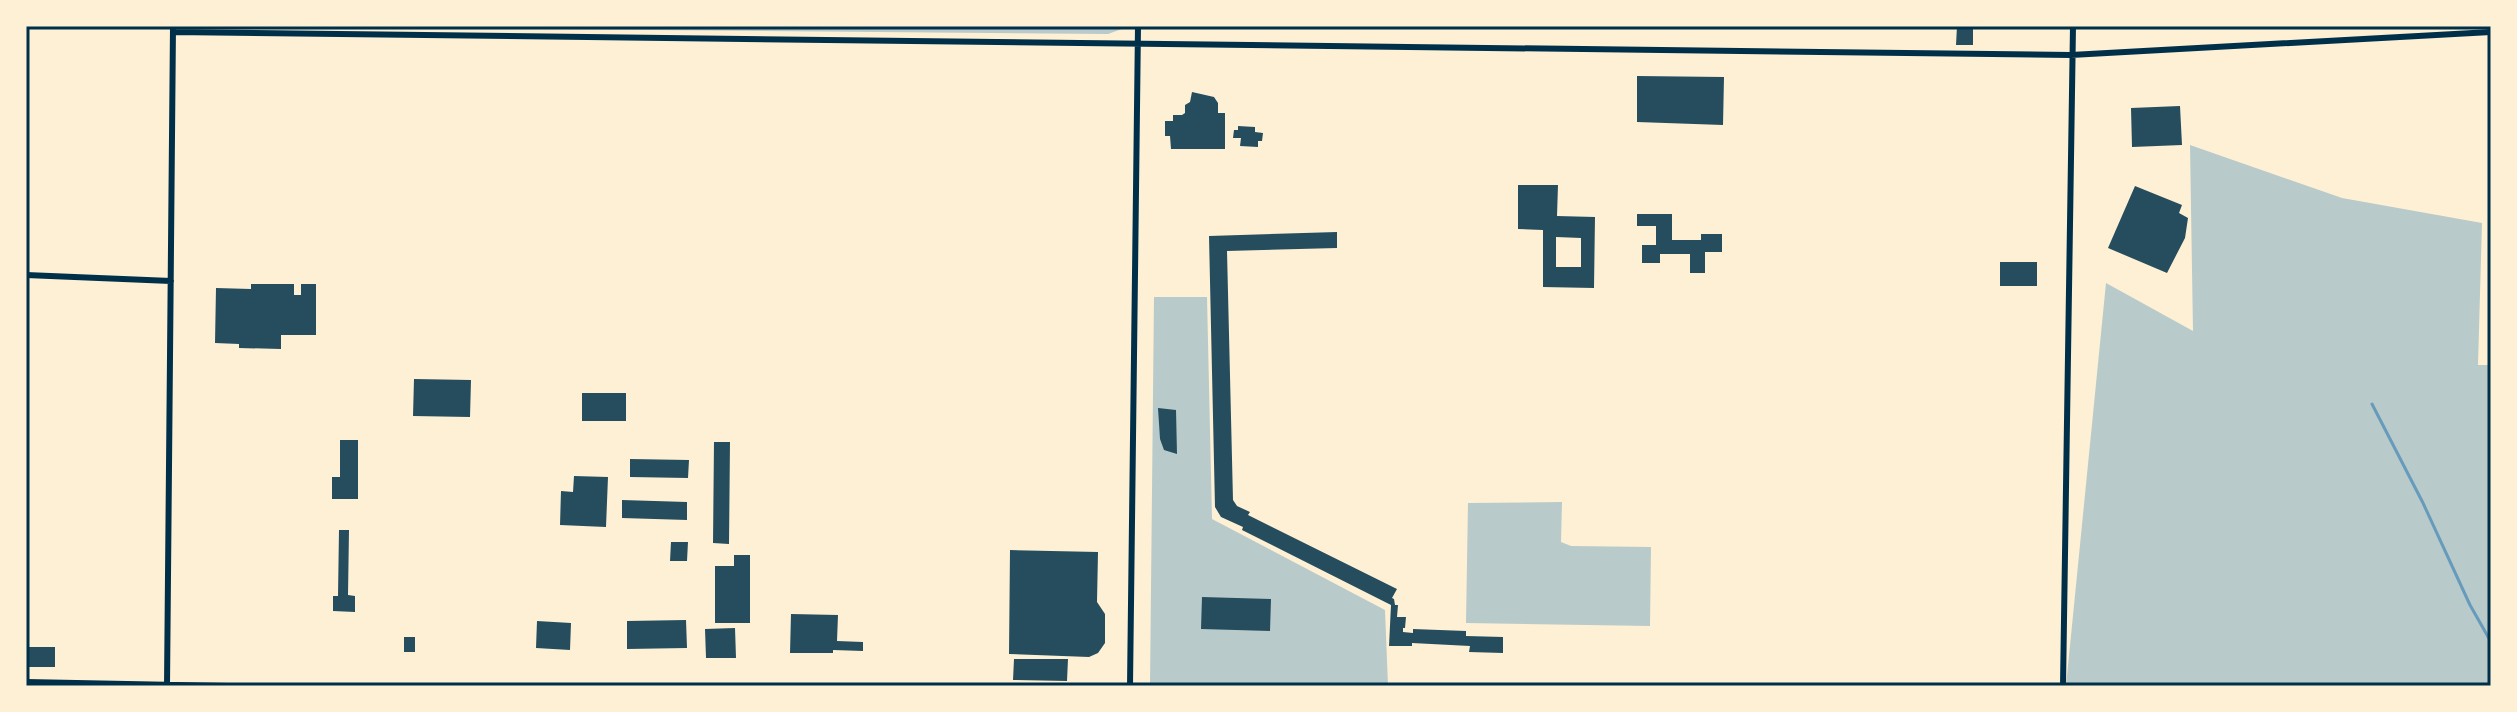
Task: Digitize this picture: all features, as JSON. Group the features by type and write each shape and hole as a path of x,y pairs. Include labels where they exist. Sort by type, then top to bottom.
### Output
{"street":[{"path":"1130,686 1138,26"},
{"path":"2063,686 2073,26"},
{"path":"167,686 173,29 2071,55 2491,32"},
{"path":"26,275 171,281"},
{"path":"26,682 228,686"}],"shaded area":[{"path":"203,26 1130,26 1108,34"},
{"path":"2190,145 2342,198 2482,223 2478,365 2491,365 2491,686 2066,686 2106,283 2193,331"},
{"path":"1154,297 1207,297 1212,519 1385,610 1388,686 1150,686"},
{"path":"1562,502 1561,542 1571,546 1651,547 1650,626 1466,623 1468,503"}],"building":[{"path":"1957,26 1973,26 1973,45 1956,45"},
{"path":"1637,76 1724,77 1723,125 1637,122"},
{"path":"1192,92 1214,97 1218,103 1218,113 1225,113 1225,149 1171,149 1170,136 1165,136 1165,121 1173,121 1173,115 1185,113 1185,105 1190,102"},
{"path":"2180,106 2182,145 2132,147 2131,108"},
{"path":"1238,126 1255,127 1255,132 1263,133 1258,147 1240,146 1241,138 1233,138"},
{"path":"1518,185 1558,185 1557,216 1595,217 1594,288 1543,287 1543,230 1518,229","holes":["1556,237 1581,238 1581,267 1556,267"]},
{"path":"2135,186 2182,205 2179,213 2188,218 2185,238 2167,273 2108,248"},
{"path":"1637,214 1672,214 1672,240 1701,240 1701,234 1722,234 1722,252 1705,252 1705,273 1690,273 1690,254 1660,254 1660,263 1642,263 1642,245 1656,245 1656,226 1637,226"},
{"path":"1337,232 1337,248 1227,251 1233,500 1237,506 1250,512 1248,515 1397,589 1392,598 1398,605 1397,617 1406,617 1403,632 1413,633 1413,629 1466,631 1466,636 1503,637 1503,653 1469,652 1470,646 1412,643 1412,646 1389,646 1391,605 1242,530 1243,527 1221,517 1215,507 1209,236"},
{"path":"2000,262 2037,262 2037,286 2000,286"},
{"path":"251,284 294,284 294,295 301,295 301,284 316,284 316,335 281,335 281,349 239,348 239,344 215,343 216,288 251,289"},
{"path":"414,379 471,380 470,417 413,416"},
{"path":"582,393 626,393 626,421 582,421"},
{"path":"1158,408 1176,410 1177,454 1164,450 1160,439"},
{"path":"340,440 358,440 358,499 332,499 332,477 340,477"},
{"path":"714,442 730,442 729,544 713,543"},
{"path":"630,459 689,460 688,478 630,477"},
{"path":"574,476 608,477 606,527 560,525 561,491 573,492"},
{"path":"622,500 687,502 687,520 622,518"},
{"path":"339,530 349,530 348,595 355,596 355,612 333,611 333,596 338,596"},
{"path":"671,542 688,542 687,561 670,561"},
{"path":"1010,550 1098,552 1097,602 1105,614 1105,643 1098,653 1089,657 1009,654"},
{"path":"734,555 750,555 750,623 715,623 715,566 734,566"},
{"path":"1202,597 1271,599 1270,631 1201,629"},
{"path":"791,614 838,615 837,641 863,642 863,651 790,653"},
{"path":"686,620 687,648 627,649 627,621"},
{"path":"537,621 571,623 570,650 536,648"},
{"path":"735,628 736,658 706,658 705,629"},
{"path":"404,637 415,637 415,652 404,652"},
{"path":"26,647 55,647 55,667 26,667"},
{"path":"1014,659 1068,659 1067,681 1013,680"}],"waterway":[{"path":"2372,404 2491,642"}]}
